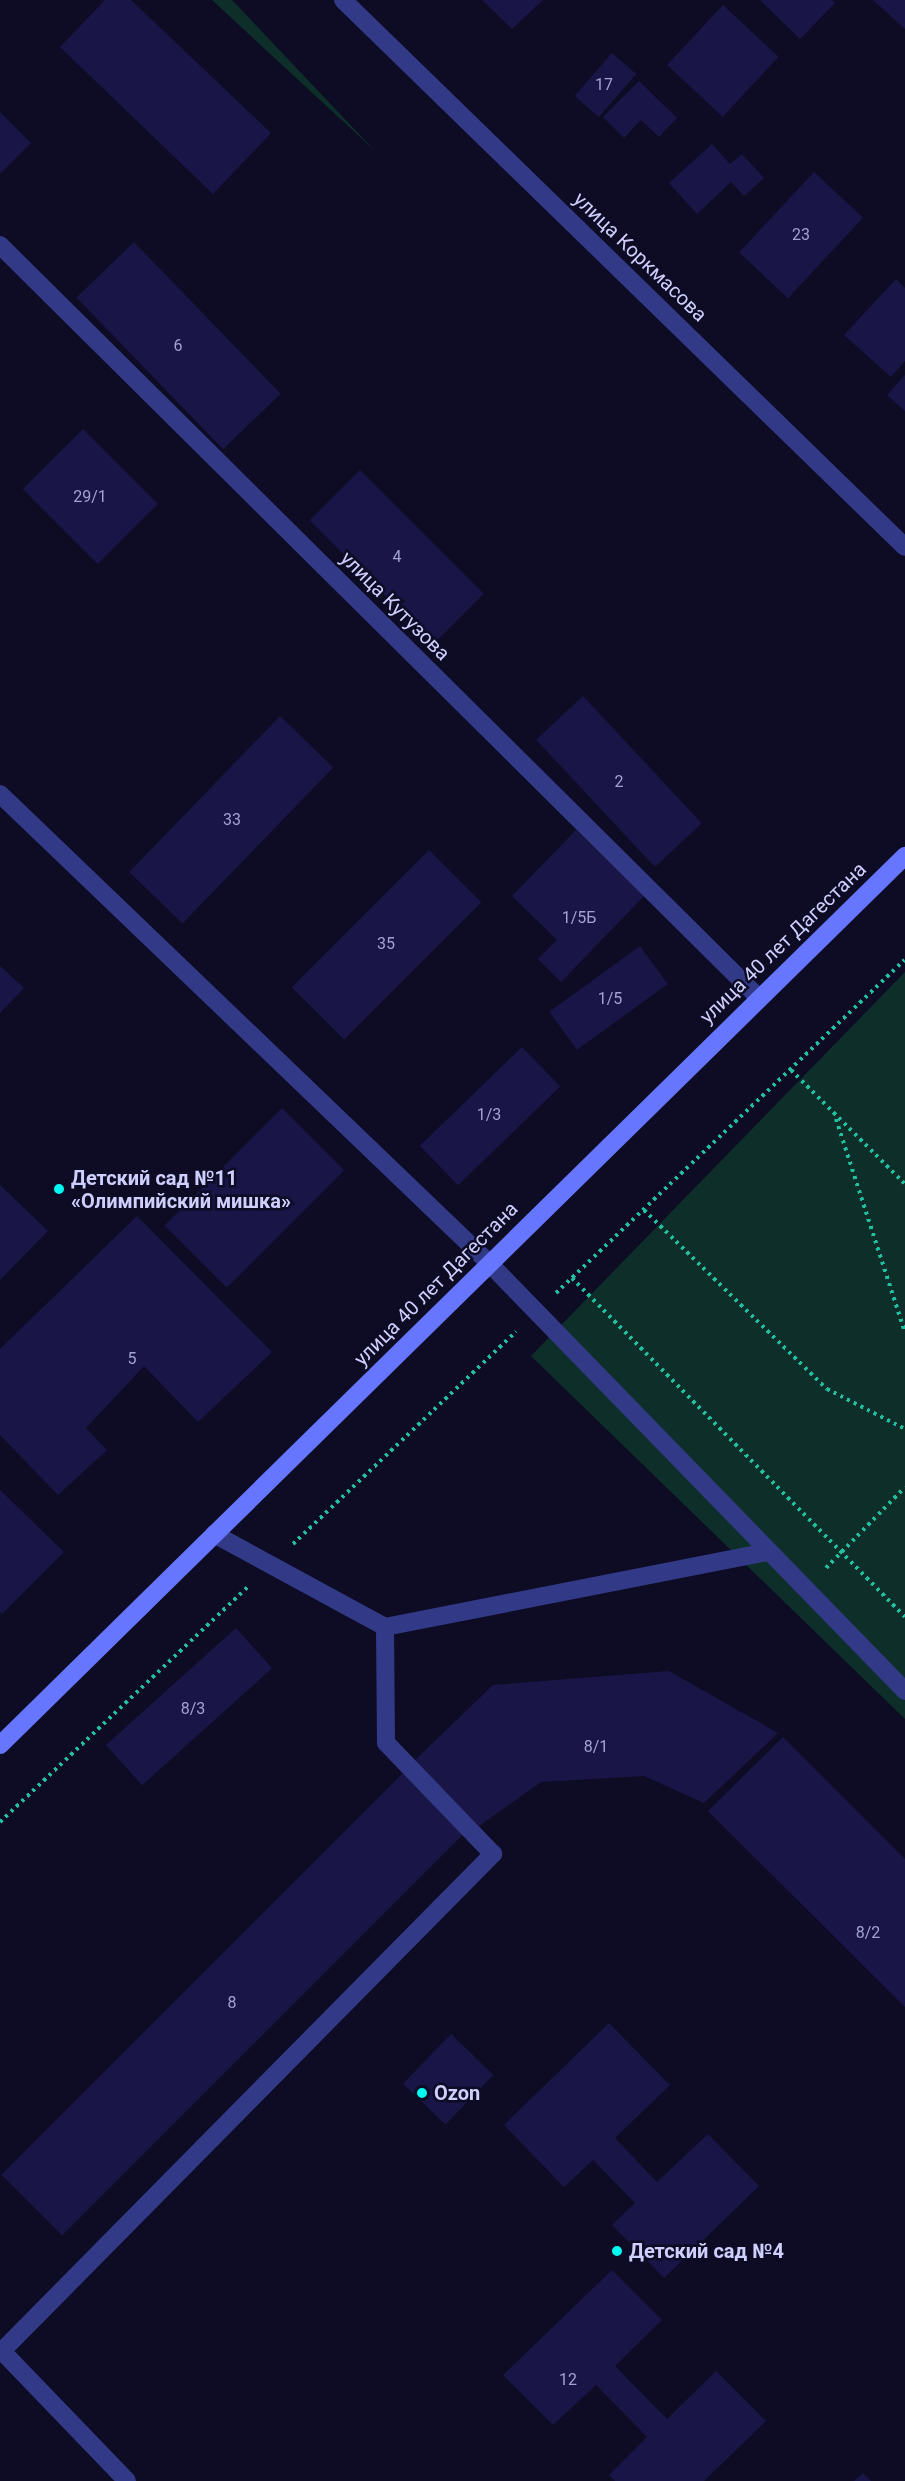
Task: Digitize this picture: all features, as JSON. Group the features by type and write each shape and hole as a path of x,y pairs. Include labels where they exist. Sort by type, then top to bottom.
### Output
{"street":[{"name":"улица Коркмасова","path":"343,0 905,547"},
{"name":"улица Кутузова","path":"0,245 759,998"},
{"path":"0,794 489,1263 768,1552 905,1690"},
{"name":"улица 40 лет Дагестана","path":"0,1745 905,856"},
{"path":"214,1534 385,1628 768,1552"},
{"path":"127,2481 1,2350 493,1854 386,1743 385,1628"}],"path":[{"path":"0,1822 905,960"},
{"path":"791,1070 836,1119 905,1184"},
{"path":"836,1119 905,1332"},
{"path":"644,1210 826,1389 905,1429"},
{"path":"572,1278 905,1617"},
{"path":"805,1588 905,1487"}],"green space":[{"path":"212,0 232,0 375,151"},
{"path":"905,972 905,1719 531,1356"}],"building":[{"path":"105,0 131,0 271,133 213,194 60,47"},
{"path":"482,0 543,0 512,29"},
{"path":"760,0 832,0 835,3 800,39"},
{"path":"873,0 905,0 905,29"},
{"path":"723,5 779,57 723,117 667,65"},
{"path":"612,53 636,74 599,117 575,96"},
{"path":"639,81 677,118 659,137 641,120 624,138 603,117"},
{"path":"0,112 31,143 0,174"},
{"path":"712,144 730,164 742,154 764,178 744,196 731,182 697,214 669,183"},
{"path":"814,172 863,218 788,298 739,252"},
{"path":"134,242 281,394 223,449 76,298"},
{"path":"896,279 905,288 905,361 891,377 844,335"},
{"path":"905,375 905,411 887,395"},
{"path":"83,429 158,504 98,564 23,489"},
{"path":"360,470 484,594 434,644 310,520"},
{"path":"583,696 702,823 655,867 536,740"},
{"path":"280,716 333,767 182,924 129,872"},
{"path":"576,830 644,896 561,982 538,959 557,940 512,896"},
{"path":"429,850 481,902 344,1040 292,987"},
{"path":"640,946 668,984 577,1050 549,1012"},
{"path":"0,966 24,988 0,1013"},
{"path":"522,1047 560,1087 458,1185 420,1146"},
{"path":"282,1108 344,1170 227,1288 165,1225"},
{"path":"0,1185 48,1231 0,1280"},
{"path":"137,1216 272,1352 198,1422 144,1366 86,1428 107,1450 58,1495 0,1435 0,1349"},
{"path":"0,1490 64,1552 2,1614 0,1612"},
{"path":"236,1628 272,1668 142,1785 106,1745"},
{"path":"669,1671 778,1733 704,1803 644,1776 541,1782 479,1826 413,1762 493,1685"},
{"path":"783,1737 905,1859 905,2007 708,1811"},
{"path":"403,1773 464,1834 62,2235 1,2175"},
{"path":"609,2023 670,2085 615,2138 657,2182 708,2134 759,2186 664,2278 612,2225 635,2203 593,2160 564,2187 504,2125"},
{"path":"451,2034 493,2075 446,2125 403,2084"},
{"path":"612,2270 662,2320 615,2366 667,2419 716,2371 766,2421 704,2481 615,2481 609,2475 647,2437 596,2385 553,2425 503,2375"},
{"path":"863,2473 871,2481 854,2481"}],"place":[{"name":"Детский сад №11 «Олимпийский мишка»","path":"59,1189"},
{"name":"Ozon","path":"422,2093"},
{"name":"Детский сад №4","path":"617,2251"}]}
